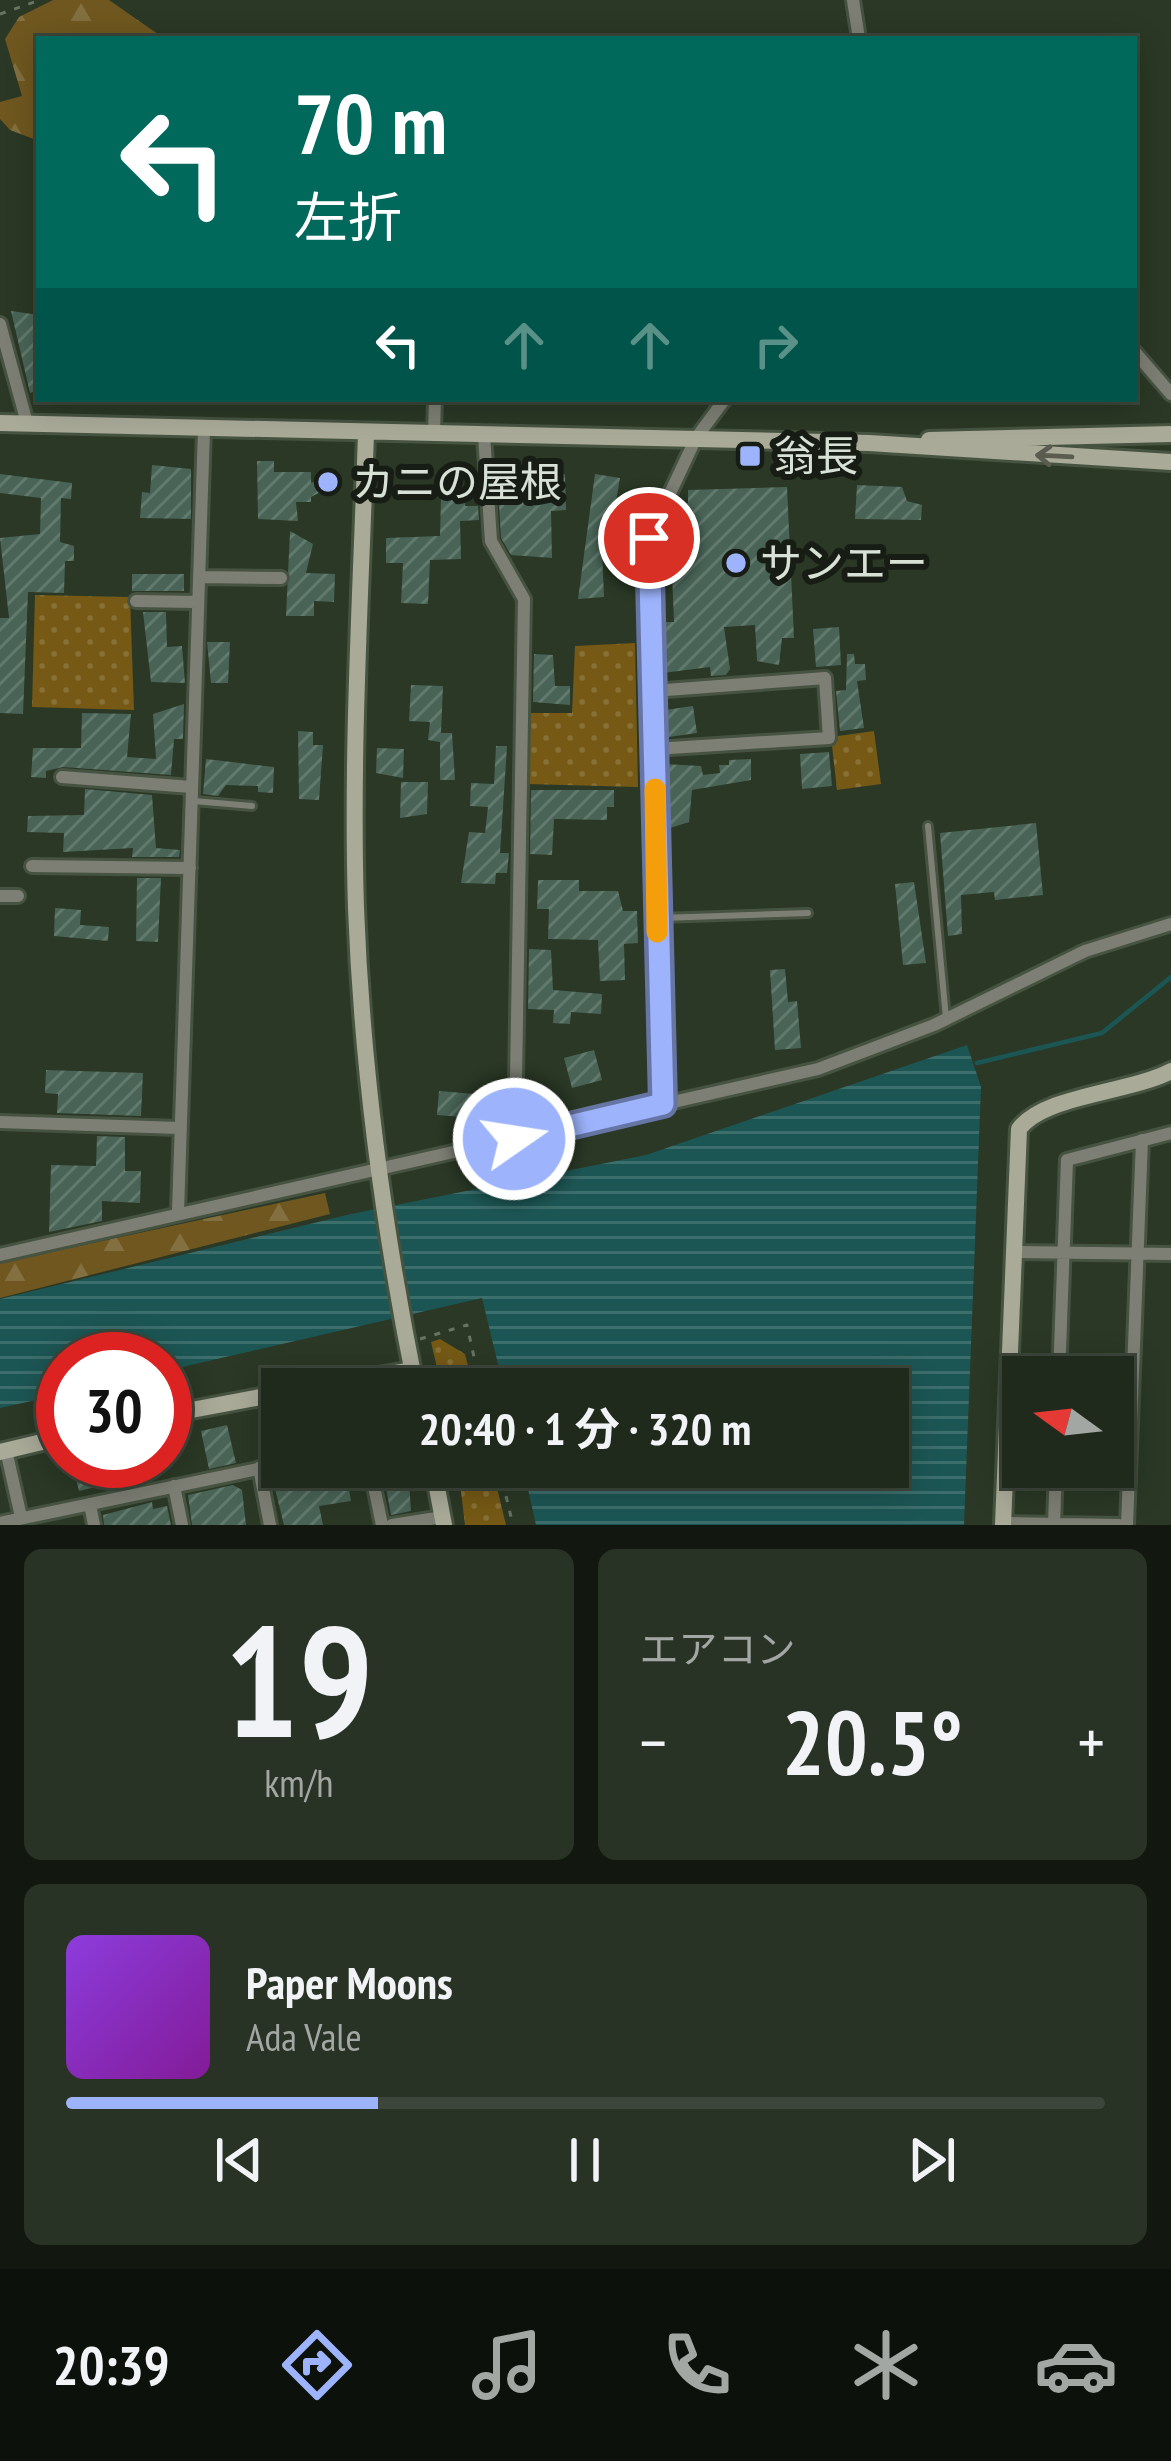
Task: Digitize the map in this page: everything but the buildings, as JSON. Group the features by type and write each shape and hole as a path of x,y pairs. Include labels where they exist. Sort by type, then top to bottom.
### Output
{"street":[{"path":"853,0 859,36"},
{"path":"0,324 27,423"},
{"path":"1137,354 1171,394"},
{"path":"434,434 435,402"},
{"path":"663,1104 649,538 696,438 723,402"},
{"path":"0,423 868,443 1171,462"},
{"path":"178,1212 204,430"},
{"path":"366,433 356,906 378,1169 412,1368"},
{"path":"868,443 1171,434"},
{"path":"484,435 490,541 524,599 514,1139"},
{"path":"199,577 281,578"},
{"path":"136,601 197,602"},
{"path":"653,691 825,678 829,738 654,749"},
{"path":"62,777 191,794"},
{"path":"32,866 190,868"},
{"path":"0,896 18,896"},
{"path":"0,1255 818,1069 946,1018 1084,951 1171,924"},
{"path":"1142,1140 1123,1525 1004,1524 1018,1129 1031,1112 1143,1085 1171,1071"},
{"path":"0,1122 179,1128"},
{"path":"1060,1356 1067,1160 1171,1133"},
{"path":"1012,1252 1171,1254"},
{"path":"192,1410 261,1397"},
{"path":"21,1517 3,1451 36,1443"},
{"path":"192,1482 259,1468 270,1525"},
{"path":"0,1522 165,1488"},
{"path":"174,1488 182,1525"},
{"path":"374,1488 382,1525"},
{"path":"392,1525 443,1521 437,1488"},
{"path":"1054,1524 1055,1488"},
{"path":"89,1504 94,1525"}],"lane":[{"path":"191,794 252,806"},
{"path":"928,826 946,1018"},
{"path":"656,919 808,913"}],"path":[{"path":"0,14 40,0"},
{"path":"406,1336 467,1324 476,1368"},
{"path":"505,1488 513,1525"}],"shaded area":[{"path":"35,595 130,597 134,710 32,707"},
{"path":"635,643 638,787 527,784 528,713 572,713 575,646"},
{"path":"874,731 881,784 837,790 831,737"},
{"path":"440,1339 465,1354 469,1368 437,1368 431,1342"},
{"path":"461,1488 497,1488 506,1525 465,1525"}],"green space":[{"path":"53,0 109,0 161,36 36,36 36,140 10,130 0,119 0,102 22,96 5,39 19,17"},
{"path":"325,1193 330,1214 0,1298 0,1263"}],"water":[{"path":"967,1045 981,1087 964,1525 536,1525 528,1488 909,1488 909,1368 499,1368 482,1298 192,1365 192,1332 36,1332 36,1400 0,1408 0,1299 351,1214 646,1155"}],"waterway":[{"path":"977,1063 1102,1033 1171,977"}],"slow traffic":[{"path":"655,789 657,932"}],"place":[{"name":"翁長","path":"750,456"},
{"name":"カニの屋根","path":"328,482"},
{"name":"サンエー","path":"736,563"}],"route":[{"path":"514,1139 663,1104 649,538"}]}
